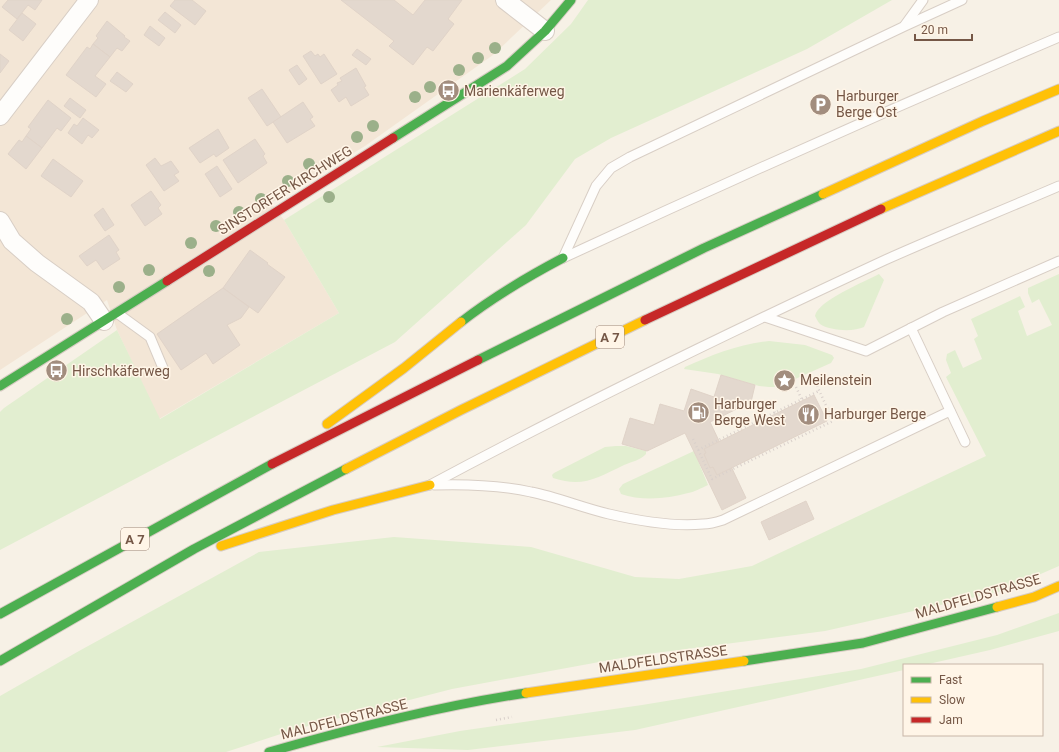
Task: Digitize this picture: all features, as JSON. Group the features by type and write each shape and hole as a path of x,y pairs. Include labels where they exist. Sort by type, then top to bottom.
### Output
{"main road":[{"name":"SINSTORFER KIRCHWEG","path":"0,386 508,66 545,31 571,0"},
{"name":"A 7","path":"0,614 270,464 426,385 704,248 983,121 1059,90"},
{"name":"A 7","path":"0,661 170,562 258,514 427,428 669,308 830,232 1059,131"},
{"path":"270,464 404,368 483,306 529,276 564,258"},
{"path":"170,562 319,514 430,485"},
{"name":"MALDFELDSTRASSE","path":"269,752 357,728 497,698 863,643 1034,598 1059,586"}],"street":[{"path":"0,116 89,0"},
{"path":"505,0 545,31"},
{"path":"0,221 12,241 37,263 110,316"}],"lane":[{"path":"905,26 923,0"},
{"path":"564,258 596,186 611,168 637,154 962,0"},
{"path":"564,258 712,189 1059,37"},
{"path":"430,485 521,436 765,317 886,260 1059,186"},
{"path":"765,317 866,351 943,312 1059,261"},
{"path":"110,316 150,337 163,368"},
{"path":"911,328 965,442"},
{"path":"430,485 459,484 494,486 557,498 608,514 658,522 702,524 724,520 950,411"}],"path":[{"path":"693,440 712,479 833,421 814,379"},
{"path":"796,387 802,400"},
{"path":"698,450 819,391"},
{"path":"769,401 775,413"}],"shaded area":[{"path":"0,0 551,0 493,55 365,146 271,203 284,220 339,313 159,419 117,330 107,300 0,370"}],"green space":[{"path":"588,0 892,0 807,49 611,138 575,159 526,225 395,342 0,550 0,412 4,408 117,330 160,419 339,313 284,220 525,69 571,24"},
{"path":"879,274 884,280 864,327 854,330 842,330 830,328 819,323 815,316 824,304 843,292"},
{"path":"1059,274 1059,566 1002,591 825,631 632,656 452,689 293,730 226,752 0,752 0,696 259,552 394,537 531,547 635,577 679,579 752,566 986,456 946,377 951,373 946,360 947,354 955,350 963,368 982,359 974,339 978,336 971,319 1020,296 1025,307 1018,311 1027,336 1052,325 1039,299 1032,303 1028,293 1028,288"},
{"path":"769,341 805,345 832,355 834,358 831,363 776,387 759,386 718,374 684,369 685,367 705,358 726,351 758,342"},
{"path":"626,446 646,451 646,454 639,459 590,480 573,482 553,478 552,475 554,473 605,447"},
{"path":"694,451 708,485 696,491 663,498 637,498 621,494 619,489 623,484"},
{"path":"1059,613 1059,631 990,650 928,664 903,664 903,670 635,730 468,750 377,747 460,731 642,705 861,669 997,635"}],"building":[{"path":"8,0 42,0 35,10 28,5 17,19 2,7"},
{"path":"175,0 192,0 206,11 195,25 170,6"},
{"path":"341,0 394,0 413,15 425,0 462,0 448,19 454,24 433,51 427,47 413,65 389,46 394,41"},
{"path":"165,12 181,25 175,33 158,20"},
{"path":"22,13 36,24 23,41 9,30"},
{"path":"107,21 130,41 122,51 117,48 110,57 93,44 98,38 96,36"},
{"path":"150,26 165,38 159,46 144,35"},
{"path":"93,44 110,57 95,76 106,84 96,97 66,75 87,47 90,49"},
{"path":"357,49 371,59 366,65 352,55"},
{"path":"311,51 315,56 318,54 320,57 324,54 337,74 321,84 303,56"},
{"path":"0,54 9,61 0,73"},
{"path":"297,65 307,79 299,85 289,70"},
{"path":"356,68 366,86 364,87 369,95 351,106 346,97 339,102 331,90 338,85 337,83 342,81 340,78"},
{"path":"117,72 133,84 126,92 110,81"},
{"path":"262,89 281,117 267,126 248,98"},
{"path":"70,98 86,110 80,118 64,106"},
{"path":"48,100 71,118 61,131 57,128 42,148 26,136 31,129 28,127"},
{"path":"303,102 313,117 310,119 315,126 287,143 273,122"},
{"path":"83,118 99,130 92,138 88,135 82,144 68,133 74,124 77,126"},
{"path":"218,129 229,148 216,157 214,154 200,163 189,148"},
{"path":"26,136 42,148 26,169 8,154 19,140 22,142"},
{"path":"255,139 265,154 263,156 267,163 238,183 223,160"},
{"path":"155,158 161,166 171,161 179,172 174,175 179,181 164,191 146,165"},
{"path":"53,159 83,181 71,197 41,176"},
{"path":"217,166 232,189 220,197 205,174"},
{"path":"151,191 161,205 158,208 162,214 145,226 131,205"},
{"path":"103,208 114,225 105,231 94,215"},
{"path":"109,235 119,250 116,252 120,259 103,270 96,260 87,266 79,256"},
{"path":"250,250 285,277 258,313 223,288"},
{"path":"223,288 249,307 241,318 227,325 240,345 213,364 206,353 181,370 157,334"},
{"path":"721,375 755,385 751,402 710,422 746,498 722,510 685,433 647,451 622,444 630,418 654,425 660,404 684,411 691,389 714,397"},
{"path":"814,395 827,421 717,475 713,467 710,468 704,454 706,453 704,449"},
{"path":"806,501 814,519 769,540 761,522"}],"traffic: fast":[{"path":"393,138 507,66 545,31 571,0"},
{"path":"478,360 704,248 823,194"},
{"path":"461,322 510,288 563,258"},
{"path":"0,386 167,281"},
{"path":"0,614 272,464"},
{"path":"0,661 194,549 346,469"},
{"path":"744,661 863,643 997,607"},
{"path":"269,752 396,718 461,704 526,693"}],"traffic: slow":[{"path":"823,194 983,121 1059,89"},
{"path":"881,209 1059,131"},
{"path":"346,469 461,410 645,320"},
{"path":"327,424 404,368 461,322"},
{"path":"221,546 333,510 430,485"},
{"path":"997,607 1034,597 1059,586"},
{"path":"526,693 744,661"}],"traffic: jam":[{"path":"167,281 393,138"},
{"path":"645,320 881,209"},
{"path":"272,464 478,360"}],"place":[{"name":"Marienkäferweg","path":"449,91"},
{"name":"Harburger Berge Ost","path":"821,104"},
{"name":"Hirschkäferweg","path":"56,371"},
{"name":"Meilenstein","path":"784,380"},
{"name":"Harburger Berge West","path":"698,412"},
{"name":"Harburger Berge","path":"808,414"}]}
